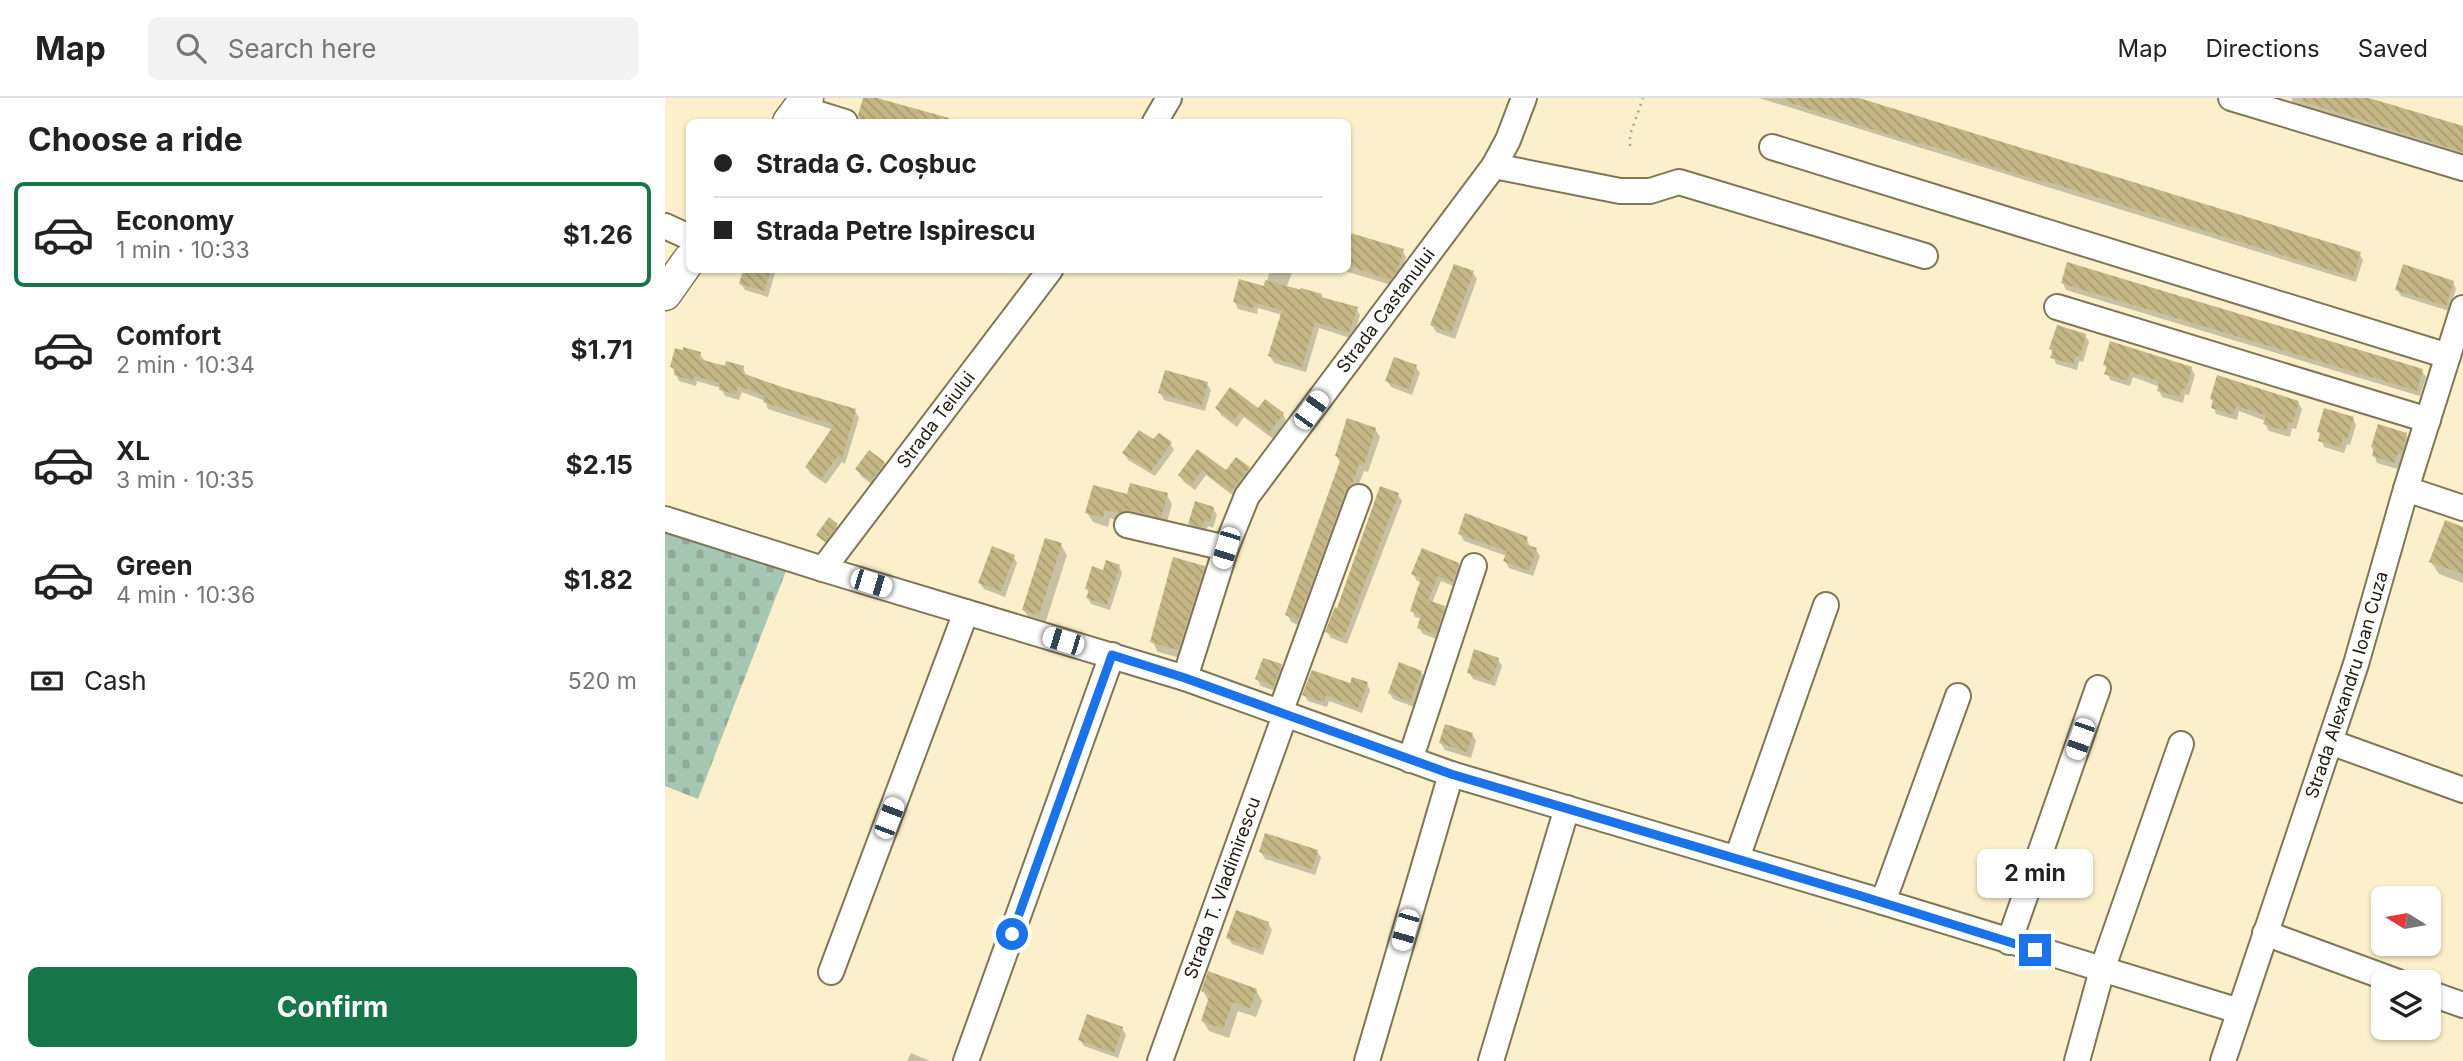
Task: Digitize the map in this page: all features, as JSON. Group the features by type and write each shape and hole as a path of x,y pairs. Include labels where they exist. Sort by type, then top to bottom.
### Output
{"street":[{"path":"1157,119 1170,98"},
{"name":"Strada Castanului","path":"1185,678 1226,548 1247,496 1494,166 1508,140 1524,98"},
{"path":"2231,98 2463,168"},
{"path":"799,110 834,119"},
{"path":"1772,147 2448,356"},
{"path":"1494,166 1620,191 1650,191 1679,182 1925,256"},
{"path":"665,226 686,236"},
{"name":"Strada Teiului","path":"823,569 1048,273"},
{"path":"2057,307 2428,420"},
{"name":"Strada Alexandru Ioan Cuza","path":"2223,1061 2355,664 2406,488 2463,308"},
{"path":"2406,488 2463,508"},
{"name":"Strada T. Vladimirescu","path":"1160,1061 1359,496"},
{"path":"665,519 1185,678 1451,774 2239,1011"},
{"path":"1127,526 1226,548"},
{"path":"1410,760 1474,566"},
{"path":"1737,858 1826,605"},
{"path":"831,972 966,612"},
{"path":"966,1061 1112,655"},
{"path":"2009,942 2098,688"},
{"path":"1882,902 1958,696"},
{"path":"2330,742 2463,790"},
{"path":"2077,1061 2102,970 2181,744"},
{"path":"1367,1061 1451,774"},
{"path":"1491,1061 1567,808"},
{"path":"2265,933 2371,972"},
{"path":"2441,997 2463,1005"}],"path":[{"path":"1630,146 1630,135 1643,98"}],"green space":[{"path":"665,533 786,571 698,799 665,786"}],"building":[{"path":"863,98 877,98 949,119 860,119 858,115"},
{"path":"1785,98 1859,98 2361,252 2353,277 1839,119 1785,101"},
{"path":"2303,98 2369,98 2463,126 2463,152 2302,101"},
{"path":"1351,233 1404,249 1397,271 1390,280 1351,266"},
{"path":"2067,262 2423,369 2417,391 2061,283"},
{"path":"1454,264 1474,271 1451,333 1430,325"},
{"path":"2403,264 2454,281 2446,306 2395,290"},
{"path":"742,273 770,273 764,291 739,284"},
{"path":"1239,279 1264,286 1265,280 1300,290 1301,288 1322,294 1321,297 1358,307 1349,333 1315,322 1302,367 1268,356 1282,310 1255,303 1253,308 1233,302"},
{"path":"2057,325 2086,334 2080,357 2076,355 2073,364 2050,358 2053,350 2049,349"},
{"path":"2110,341 2192,367 2186,389 2182,388 2179,397 2157,391 2159,383 2156,380 2130,372 2127,381 2104,374 2107,366 2103,365"},
{"path":"683,347 701,352 699,359 725,366 726,361 744,366 742,373 856,409 842,459 838,456 821,479 805,467 834,425 763,402 765,396 738,386 736,394 719,390 720,383 694,376 693,381 674,375 675,369 670,367 675,348 683,350"},
{"path":"1394,357 1417,365 1409,389 1385,381"},
{"path":"1165,370 1208,382 1202,405 1158,393"},
{"path":"2217,375 2299,401 2293,423 2289,422 2286,431 2263,424 2266,416 2263,414 2236,406 2234,415 2211,408 2213,400 2210,399"},
{"path":"1230,387 1258,408 1265,399 1284,413 1269,433 1240,412 1233,421 1215,408"},
{"path":"2324,408 2354,417 2347,440 2343,438 2341,447 2318,441 2320,433 2317,432"},
{"path":"1347,418 1376,428 1364,465 1359,464 1352,484 1345,492 1298,620 1285,615 1341,458 1335,456"},
{"path":"2378,424 2407,433 2401,455 2397,454 2394,463 2372,456 2374,448 2371,447"},
{"path":"1139,430 1153,439 1159,433 1172,442 1151,471 1122,453"},
{"path":"1197,449 1226,470 1236,457 1250,467 1230,492 1202,470 1191,485 1178,475"},
{"path":"869,450 885,462 871,481 855,469"},
{"path":"1130,483 1168,493 1161,518 1130,510 1118,513 1105,510 1103,518 1085,513 1093,485 1127,494"},
{"path":"1380,486 1399,493 1344,638 1325,632 1335,607 1337,608"},
{"path":"1195,501 1214,507 1210,522 1204,520 1202,527 1188,524"},
{"path":"1465,513 1528,537 1525,544 1537,548 1529,571 1503,561 1507,551 1458,534"},
{"path":"829,517 838,524 825,542 816,535"},
{"path":"2445,520 2463,527 2463,574 2429,562"},
{"path":"1045,538 1062,543 1039,615 1022,610"},
{"path":"992,546 1015,555 1001,591 978,583"},
{"path":"1422,548 1459,563 1453,582 1438,576 1428,600 1445,606 1436,634 1417,628 1421,615 1410,611 1421,578 1411,574"},
{"path":"1173,557 1205,566 1178,650 1150,642"},
{"path":"1106,560 1120,565 1107,605 1086,598 1089,590 1085,589 1092,566 1103,570"},
{"path":"1474,649 1499,658 1492,681 1467,673"},
{"path":"1263,658 1282,664 1274,686 1255,679"},
{"path":"1399,662 1422,671 1410,702 1388,693"},
{"path":"1312,670 1350,683 1352,677 1368,682 1358,708 1326,695 1324,702 1302,695"},
{"path":"1445,724 1473,733 1467,752 1439,743"},
{"path":"1265,833 1318,850 1312,869 1259,852"},
{"path":"1236,910 1269,922 1260,950 1226,938"},
{"path":"1208,971 1257,989 1250,1008 1233,1002 1223,1029 1201,1021 1210,994 1201,991"},
{"path":"1087,1014 1123,1027 1114,1053 1078,1040"}],"route":[{"path":"1012,934 1112,655 1185,678 1451,774 2035,950"}]}
